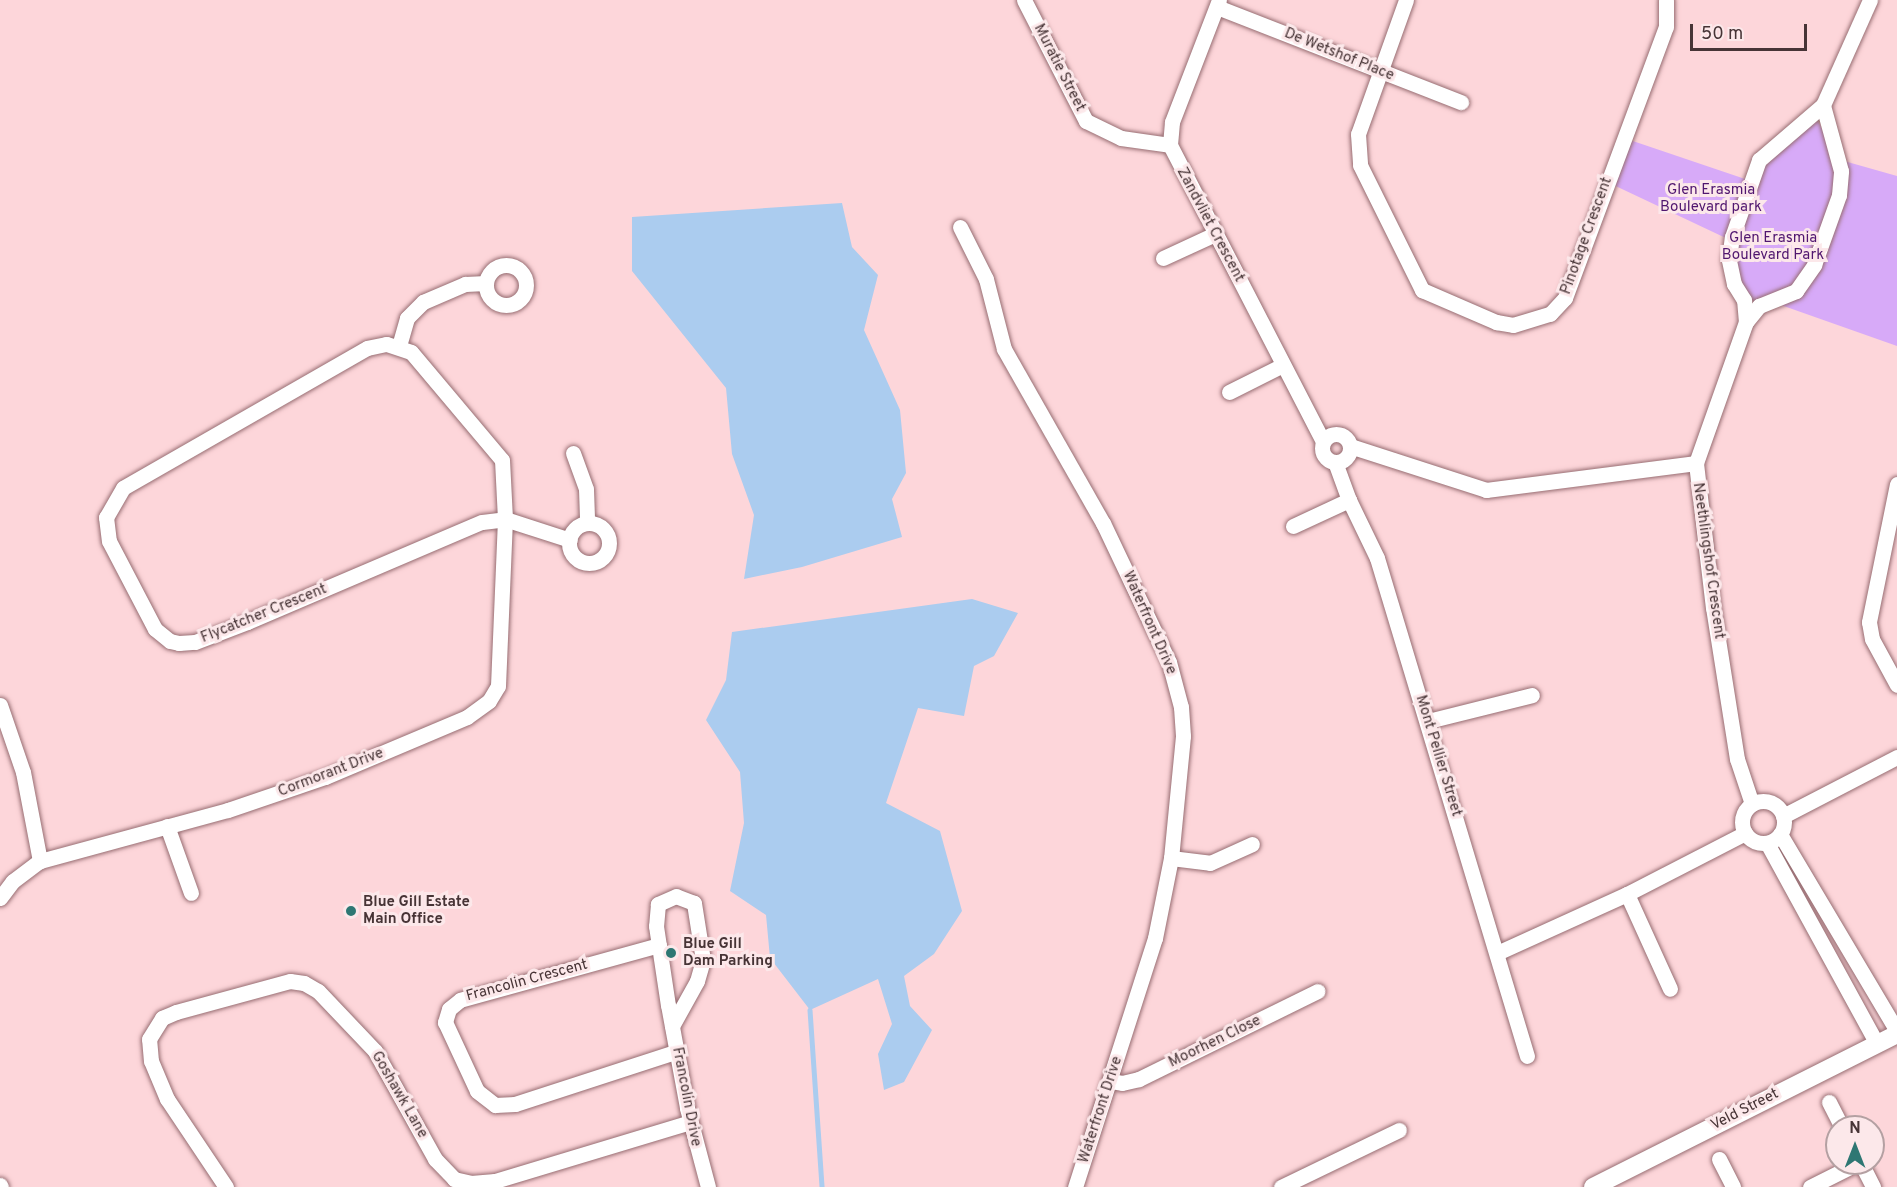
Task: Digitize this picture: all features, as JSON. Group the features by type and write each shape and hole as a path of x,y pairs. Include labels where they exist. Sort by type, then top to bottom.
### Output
{"street":[{"name":"Muratie Street","path":"1024,0 1086,121 1121,138 1170,145"},
{"name":"Pinotage Crescent","path":"1406,0 1358,134 1356,149 1360,165 1419,286 1431,296 1496,322 1521,324 1557,310 1565,298 1666,27 1666,0"},
{"path":"1746,322 1744,300 1732,280 1729,260 1732,237 1752,180 1762,156 1823,105 1870,0"},
{"path":"1170,145 1172,122 1218,3"},
{"name":"De Wetshof Place","path":"1218,3 1380,72 1461,102"},
{"name":"Neethlingshof Crescent","path":"1752,804 1737,759 1711,596 1696,463 1746,322 1759,306 1796,291 1814,264 1839,195 1841,171 1823,105"},
{"name":"Zandvliet Crescent","path":"1170,145 1323,442"},
{"name":"Waterfront Drive","path":"960,227 993,297 1004,349 1103,523 1171,670 1183,736 1171,858 1155,938 1075,1187"},
{"path":"1163,258 1215,234"},
{"path":"486,283 458,286 423,302 407,318 399,346 423,363 502,460 505,519 570,540"},
{"name":"Flycatcher Crescent","path":"399,346 375,345 360,351 145,475 115,498 106,517 109,541 155,629 170,641 195,642 328,589 464,528 505,519"},
{"path":"1229,392 1283,365"},
{"path":"1350,446 1346,458 1335,462 1323,455 1323,442 1338,434 1350,446 1486,490 1696,463"},
{"path":"573,453 586,489 587,523"},
{"name":"Mont Pellier Street","path":"1335,462 1348,500 1377,558 1428,721 1527,1056"},
{"path":"1897,484 1869,622 1872,639 1897,685"},
{"path":"1293,526 1348,500"},
{"name":"Cormorant Drive","path":"0,898 20,875 40,861 167,826 325,777 482,707 494,693 500,671 505,519"},
{"path":"587,523 596,524 608,537 609,546 599,561 582,562 570,549 570,540 573,532 587,523"},
{"path":"1428,721 1532,695"},
{"path":"0,705 23,772 40,861"},
{"path":"1877,1044 1774,838 1783,816 1897,757"},
{"path":"1774,838 1750,839 1745,833 1743,817 1752,804 1770,803 1783,816"},
{"path":"167,826 191,893"},
{"path":"1497,953 1627,894 1745,833"},
{"path":"1774,838 1897,1032"},
{"path":"1171,858 1210,863 1252,844"},
{"path":"1627,894 1670,989"},
{"name":"Francolin Drive","path":"672,1026 697,981 704,960 698,917 690,900 676,896 658,904 655,917 672,1026 690,1122 708,1187"},
{"name":"Francolin Crescent","path":"659,945 460,1000 449,1009 445,1022 477,1091 495,1105 515,1104 678,1051"},
{"name":"Goshawk Lane","path":"226,1187 167,1099 151,1061 149,1039 162,1018 176,1012 290,981 304,983 318,991 375,1051 435,1159 454,1179 471,1184 495,1181 690,1122"},
{"name":"Moorhen Close","path":"1110,1081 1122,1083 1139,1079 1318,991"},
{"name":"Veld Street","path":"1593,1187 1897,1032"},
{"path":"1829,1102 1836,1115"},
{"path":"1281,1187 1399,1130"},
{"path":"1719,1159 1733,1187"},
{"name":"Francolin Drive","path":"702,1169 703,1187"},
{"path":"1810,1187 1835,1175"}],"green space":[{"path":"1818,121 1837,159 1897,176 1897,346 1775,303 1743,328 1730,240 1605,181 1621,137 1751,181 1784,136"}],"water":[{"path":"842,203 852,247 878,275 864,330 900,410 906,473 892,499 902,537 802,567 744,579 754,515 732,454 726,388 632,271 632,217"},
{"path":"972,599 1018,613 994,656 974,666 964,716 918,708 886,803 940,831 962,911 934,954 904,976 910,1006 932,1030 904,1082 884,1090 878,1054 892,1024 878,979 810,1010 770,958 766,915 730,891 744,823 740,772 706,720 726,680 732,632"}],"waterway":[{"path":"810,1010 822,1187"}],"place":[{"name":"Blue Gill Estate Main Office","path":"351,911"},
{"name":"Blue Gill Dam Parking","path":"671,953"}],"park label":[{"name":"Glen Erasmia Boulevard park","path":"1711,198"},
{"name":"Glen Erasmia Boulevard Park","path":"1773,246"}]}
